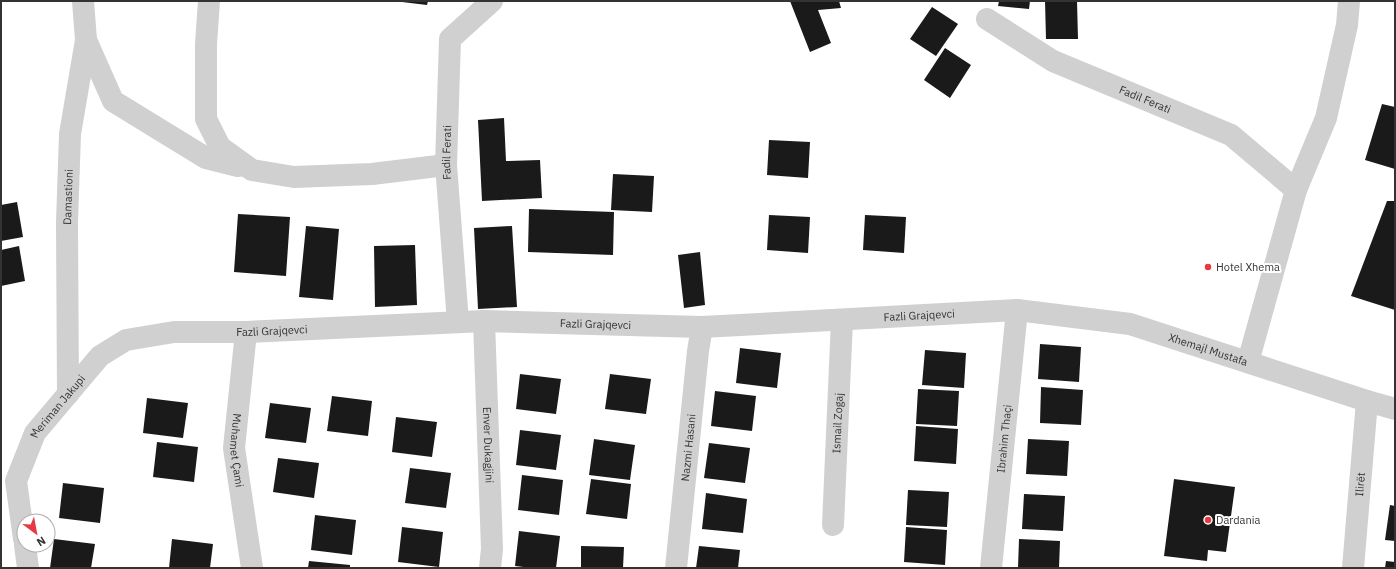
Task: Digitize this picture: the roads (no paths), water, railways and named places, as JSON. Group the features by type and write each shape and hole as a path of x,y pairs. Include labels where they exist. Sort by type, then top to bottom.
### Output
{"street":[{"name":"Damastioni","path":"68,394 67,222 70,134 86,40 83,1"},
{"path":"209,1 206,44 206,118 220,147 252,170"},
{"name":"Fadil Ferati","path":"458,322 446,166 450,39 492,1"},
{"path":"1248,362 1296,190 1326,118 1347,25 1349,1"},
{"name":"Fadil Ferati","path":"986,19 1054,61 1231,134 1296,190"},
{"path":"86,40 113,101 206,158 252,170 294,178 372,174 446,166"},
{"name":"Fazli Grajqevci","path":"174,332 246,332 484,321 702,327 1017,310"},
{"name":"Xhemajl Mustafa","path":"1017,310 1130,324 1368,402 1395,408"},
{"name":"Ibrahim Thaçi","path":"991,568 1017,310"},
{"name":"Ismail Zogaj","path":"833,525 842,320"},
{"name":"Enver Dukagjini","path":"484,321 492,548 490,568"},
{"name":"Nazmi Hasani","path":"676,568 698,351 702,327"},
{"name":"Meriman Jakupi","path":"17,513 8,482 35,433 100,356 126,340 174,332"},
{"name":"Muhamet Çami","path":"246,332 234,448 252,568"},
{"name":"Ilirët","path":"1353,568 1368,402"},
{"path":"26,553 28,568"}],"place":[{"name":"Hotel Xhema","path":"1208,267"},
{"name":"Dardania","path":"1208,520"}]}
